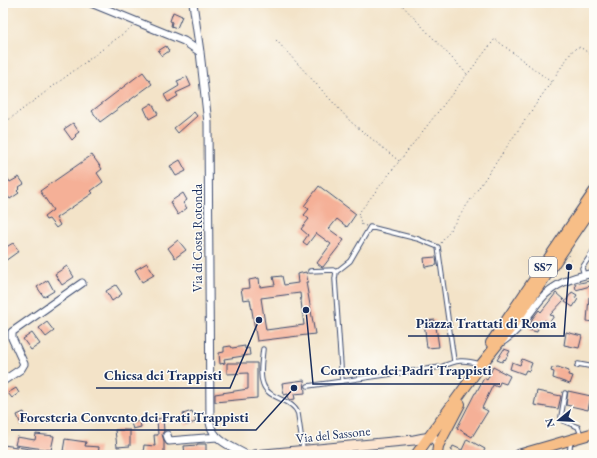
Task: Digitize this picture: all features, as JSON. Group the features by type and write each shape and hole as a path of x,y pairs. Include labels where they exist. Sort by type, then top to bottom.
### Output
{"main road":[{"name":"SS7","path":"481,365 495,337 594,192"},
{"name":"SS7","path":"421,452 429,437 472,376 498,344 594,205"},
{"path":"438,451 472,376"},
{"path":"518,455 534,453 571,439 594,433"},
{"name":"Via del Sassone","path":"254,455 350,450 429,437"},
{"path":"429,437 434,438 437,441 438,451"},
{"path":"414,440 421,443 421,452"},
{"path":"3,450 35,455"}],"street":[{"path":"91,3 186,42 200,52"},
{"name":"Via di Costa Rotonda","path":"193,3 208,123 210,420 212,429 217,437"},
{"path":"498,344 514,333 541,299 555,286 584,275 594,273"},
{"path":"3,381 21,368 24,364 12,338 12,332 82,283"},
{"path":"168,435 169,441 217,437 247,455"}],"lane":[{"path":"342,381 335,279 336,272 350,261 370,227 418,238 438,247 454,361"},
{"path":"584,275 582,268 594,250"},
{"path":"310,271 333,270 336,272"},
{"path":"263,349 261,375 263,385 268,392 291,404 296,409 304,453"},
{"path":"308,386 441,367 454,361 469,361 481,365"},
{"path":"577,366 578,364 594,367"},
{"path":"564,393 561,417 563,421 578,427 581,436"},
{"path":"569,455 571,439"}],"path":[{"path":"400,3 467,74"},
{"path":"3,124 139,22"},
{"path":"370,227 362,225 358,214 495,38 551,82"},
{"path":"276,40 351,122 399,162"},
{"path":"438,247 573,50 580,47 594,57"}],"building":[{"path":"173,12 182,16 177,28 171,26 172,22 170,21"},
{"path":"166,46 169,51 162,56 158,51"},
{"path":"143,72 152,84 100,122 92,111"},
{"path":"187,77 191,86 176,93 178,96 168,102 164,95 179,86 177,81"},
{"path":"152,103 158,114 149,119 144,108"},
{"path":"194,112 197,116 178,133 174,128"},
{"path":"73,123 79,132 72,140 64,129"},
{"path":"92,155 102,169 97,173 103,182 91,191 93,193 56,218 60,225 56,228 49,219 46,220 44,217 53,210 40,191"},
{"path":"180,160 186,171 176,176 170,166"},
{"path":"19,177 24,184 19,187 20,188 17,191 19,193 10,199 3,190 3,183 8,179 10,182"},
{"path":"319,186 356,214 347,227 337,219 329,229 344,240 323,267 317,263 331,244 316,233 307,245 303,242 308,235 301,229 309,219 304,215 309,209 304,206"},
{"path":"183,193 187,200 183,203 187,208 178,215 170,202"},
{"path":"178,240 186,250 175,258 168,248"},
{"path":"13,243 19,251 5,261 3,258 3,249"},
{"path":"436,257 437,265 425,267 424,258"},
{"path":"147,263 154,275 142,282 135,270"},
{"path":"67,266 74,277 62,285 55,274"},
{"path":"306,272 308,282 306,282 315,334 257,341 250,299 243,300 241,289 250,288 249,280 259,278 260,287 275,285 273,277 282,276 284,285 298,283 297,274","holes":["300,293 304,325 266,330 261,298"]},
{"path":"48,280 54,291 44,297 37,287"},
{"path":"594,280 594,294 592,295 590,286 576,290 575,284"},
{"path":"116,285 122,294 112,301 106,291"},
{"path":"572,292 577,295 575,298 578,299 573,307 565,302"},
{"path":"556,293 564,300 550,315 554,316 549,323 545,320 543,323 540,321 537,332 529,330 532,319 539,310 541,312"},
{"path":"589,297 594,297 592,322 587,321"},
{"path":"435,320 439,347 427,348 424,321"},
{"path":"47,322 54,331 46,337 39,328"},
{"path":"566,332 582,336 579,348 564,345"},
{"path":"32,333 40,344 31,350 23,339"},
{"path":"231,346 232,348 245,346 245,349 249,348 250,355 224,359 225,363 220,364 219,353 224,352 224,347"},
{"path":"504,349 510,351 505,360 504,359 502,362 497,360"},
{"path":"522,359 532,363 529,371 526,370 524,374 510,369 512,362 520,365"},
{"path":"227,363 257,363 257,398 215,402 215,394 248,389 248,373 227,374"},
{"path":"493,367 510,376 506,384 500,382 498,387 493,385 482,408 488,411 472,437 457,428 475,393 484,378 487,380"},
{"path":"558,367 569,371 568,375 573,376 570,384 553,378 554,372 551,371 552,368"},
{"path":"304,380 305,393 294,394 295,399 289,400 288,394 284,395 282,383"},
{"path":"16,388 19,393 12,398 8,393"},
{"path":"537,391 561,396 558,409 534,405"},
{"path":"568,391 591,396 588,410 566,405"},
{"path":"192,411 196,422 186,425 183,414"},
{"path":"24,412 29,421 21,425 17,415"},
{"path":"163,418 164,431 162,434 164,441 164,455 143,453 144,445 155,446 154,435 158,435 157,419"},
{"path":"140,421 141,427 133,429 131,423"},
{"path":"115,430 130,430 130,446 117,447"},
{"path":"36,434 54,436 51,450 15,445 17,437 35,440"},
{"path":"65,439 86,442 85,446 99,447 98,455 85,455 63,451"},
{"path":"467,439 485,449 482,455 477,452 476,455 459,455 451,450 453,446 462,450"},
{"path":"206,444 206,453 200,453 200,455 185,455 184,446"}],"place":[{"name":"Piazza Trattati di Roma","path":"569,267"},
{"name":"Convento dei Padri Trappisti","path":"306,310"},
{"name":"Chiesa dei Trappisti","path":"259,320"},
{"name":"Foresteria Convento dei Frati Trappisti","path":"294,388"}]}
